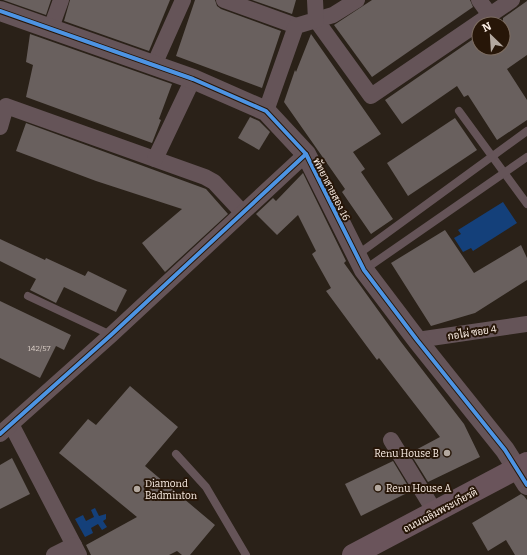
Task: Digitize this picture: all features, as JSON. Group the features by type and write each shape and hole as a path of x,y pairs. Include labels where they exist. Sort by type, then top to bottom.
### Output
{"main road":[{"name":"ถนนเฉลิมพระเกียรติ","path":"353,555 435,512 524,472"}],"street":[{"path":"51,28 61,0"},
{"path":"154,65 182,0"},
{"path":"224,0 296,26 333,15 357,0"},
{"path":"315,0 316,20 371,96 512,0"},
{"path":"479,0 490,15"},
{"name":"พัทยาสายสอง 16","path":"0,11 193,79 266,111 306,154 361,262 417,340 524,472"},
{"path":"266,111 296,26"},
{"path":"155,159 193,79"},
{"path":"0,127 6,106 200,175 214,182 242,212"},
{"path":"54,555 76,550 6,430 306,154"},
{"name":"กอไผ่ ซอย 4","path":"417,340 527,324"},
{"path":"391,440 435,512"}],"lane":[{"path":"459,111 527,204"},
{"path":"361,262 493,156 527,131"},
{"path":"361,262 504,173 527,157"},
{"path":"28,296 110,335"},
{"path":"176,454 206,488 246,555"}],"water":[{"path":"503,202 517,223 473,251 471,248 463,252 454,238 461,234 458,230"},
{"path":"95,508 99,516 106,514 106,519 103,521 107,527 102,530 98,524 91,528 93,533 85,537 75,519 83,515 86,521 94,517 91,510"}],"building":[{"path":"3,0 51,0 46,15"},
{"path":"70,0 170,0 149,51 64,21"},
{"path":"195,0 215,0 217,6 221,9 281,31 262,88 176,56"},
{"path":"252,0 296,0 292,14"},
{"path":"372,0 470,0 473,7 372,77 334,25"},
{"path":"527,1 527,55 507,69 527,100 527,120 497,140 468,95 464,97 457,86 402,124 385,100 471,41 471,56 511,56 511,16 506,16"},
{"path":"30,34 172,84 152,143 26,97 33,65 26,62"},
{"path":"311,34 381,134 353,152 365,169 361,172 393,219 371,234 342,192 345,189 284,102 295,70 296,72"},
{"path":"250,117 259,121 270,132 259,150 238,138"},
{"path":"455,118 477,150 408,196 387,163"},
{"path":"26,123 206,189 228,214 165,272 142,243 182,209 96,181 16,151"},
{"path":"303,173 346,261 344,263 401,342 464,424 480,457 428,482 410,453 440,437 379,358 377,360 326,291 331,288 312,254 316,251 298,215 277,235 256,214 273,198 276,201"},
{"path":"445,230 474,273 521,245 527,258 527,280 475,313 431,326 391,263"},
{"path":"0,239 45,260 46,258 85,276 88,271 127,290 116,312 64,287 56,303 30,290 36,279 0,261"},
{"path":"0,301 71,335 64,350 56,346 40,378 0,358"},
{"path":"130,386 178,427 145,466 215,525 190,555 182,555 177,551 169,555 91,555 86,545 137,517 59,453 88,419 96,425"},
{"path":"12,458 30,494 0,509 0,465"},
{"name":"Renu House A","path":"393,461 411,491 361,516 345,484"},
{"path":"521,494 527,500 527,555 515,555 506,540 488,551 472,523"}],"cycle path":[{"path":"0,11 193,79 266,111 306,154 364,270 417,340 505,450 527,485"},
{"path":"0,434 111,335 306,154"}],"place":[{"name":"Renu House B","path":"447,453"},
{"name":"Renu House A","path":"378,488"},
{"name":"Diamond Badminton","path":"137,489"}]}
